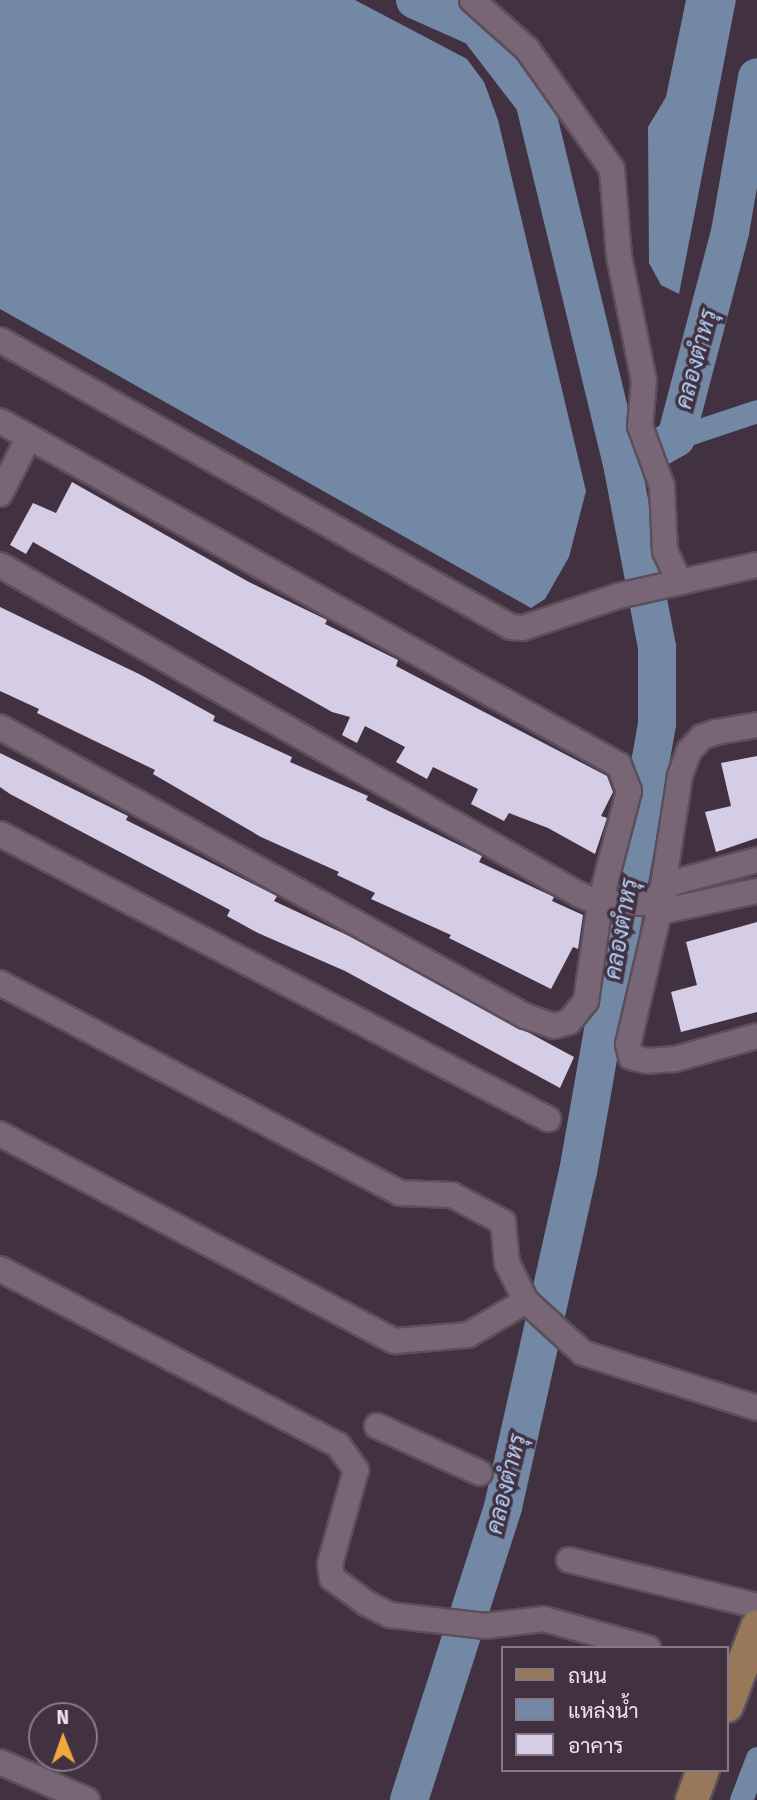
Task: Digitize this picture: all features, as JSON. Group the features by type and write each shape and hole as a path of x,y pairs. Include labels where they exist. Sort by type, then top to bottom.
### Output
{"main road":[{"path":"729,1700 757,1627"},
{"path":"692,1800 702,1772"}],"street":[{"path":"472,0 527,49 612,169 619,256 644,381 643,440 662,486 665,551 657,588"},
{"path":"0,340 511,627 523,628 657,588 757,565"},
{"path":"0,421 28,439 619,765 629,792 586,1001 569,1022 554,1026 525,1016 0,727"},
{"path":"0,494 28,439"},
{"path":"0,565 608,903 654,903 757,891"},
{"path":"757,725 702,737 690,751 680,776 628,1044 631,1057 647,1061 675,1059 757,1035"},
{"path":"0,834 548,1119"},
{"path":"654,903 672,883 757,860"},
{"path":"0,984 400,1193 452,1195 503,1222 507,1263 526,1301 583,1353 757,1408"},
{"path":"0,1134 395,1341 468,1335 526,1301"},
{"path":"0,1269 324,1437 351,1458 355,1483 330,1564 332,1578 390,1615 485,1626 544,1619 641,1646"},
{"path":"351,1458 382,1420 480,1472"},
{"path":"569,1560 757,1606"},
{"path":"0,1762 74,1797"}],"water":[{"path":"0,0 355,0 467,59 484,82 498,120 586,491 569,557 545,599 531,608 0,309"},
{"path":"686,0 736,0 679,294 661,285 649,263 648,127 666,97"}],"building":[{"path":"72,482 247,581 327,620 325,624 398,660 396,666 607,776 613,792 601,816 607,818 595,854 548,828 509,813 504,821 471,804 478,789 433,767 427,779 396,762 405,747 365,726 357,743 342,735 350,717 332,712 33,542 26,554 10,545 33,503 56,513"},
{"path":"0,607 141,675 215,716 213,721 292,757 290,762 368,796 366,800 482,856 479,862 554,897 552,901 583,915 578,949 573,947 551,989 449,938 451,935 371,899 375,893 337,875 339,872 261,837 153,774 155,770 37,713 39,709 0,691"},
{"path":"0,753 128,816 126,820 277,896 274,901 349,936 574,1057 560,1088 345,971 258,933 227,916 230,910 10,794 0,787"},
{"path":"757,756 757,838 716,852 705,812 731,806 721,763"},
{"path":"757,922 757,1012 681,1032 671,992 697,985 686,942"}],"waterway":[{"name":"คลองตำหรุ","path":"409,1800 503,1507 578,1172 657,723 657,647 623,468 534,101 478,28 415,0"},
{"name":"คลองตำหรุ","path":"623,468 676,438 730,232 757,77"},
{"path":"676,438 757,411"},
{"path":"741,1800 757,1758"}]}
